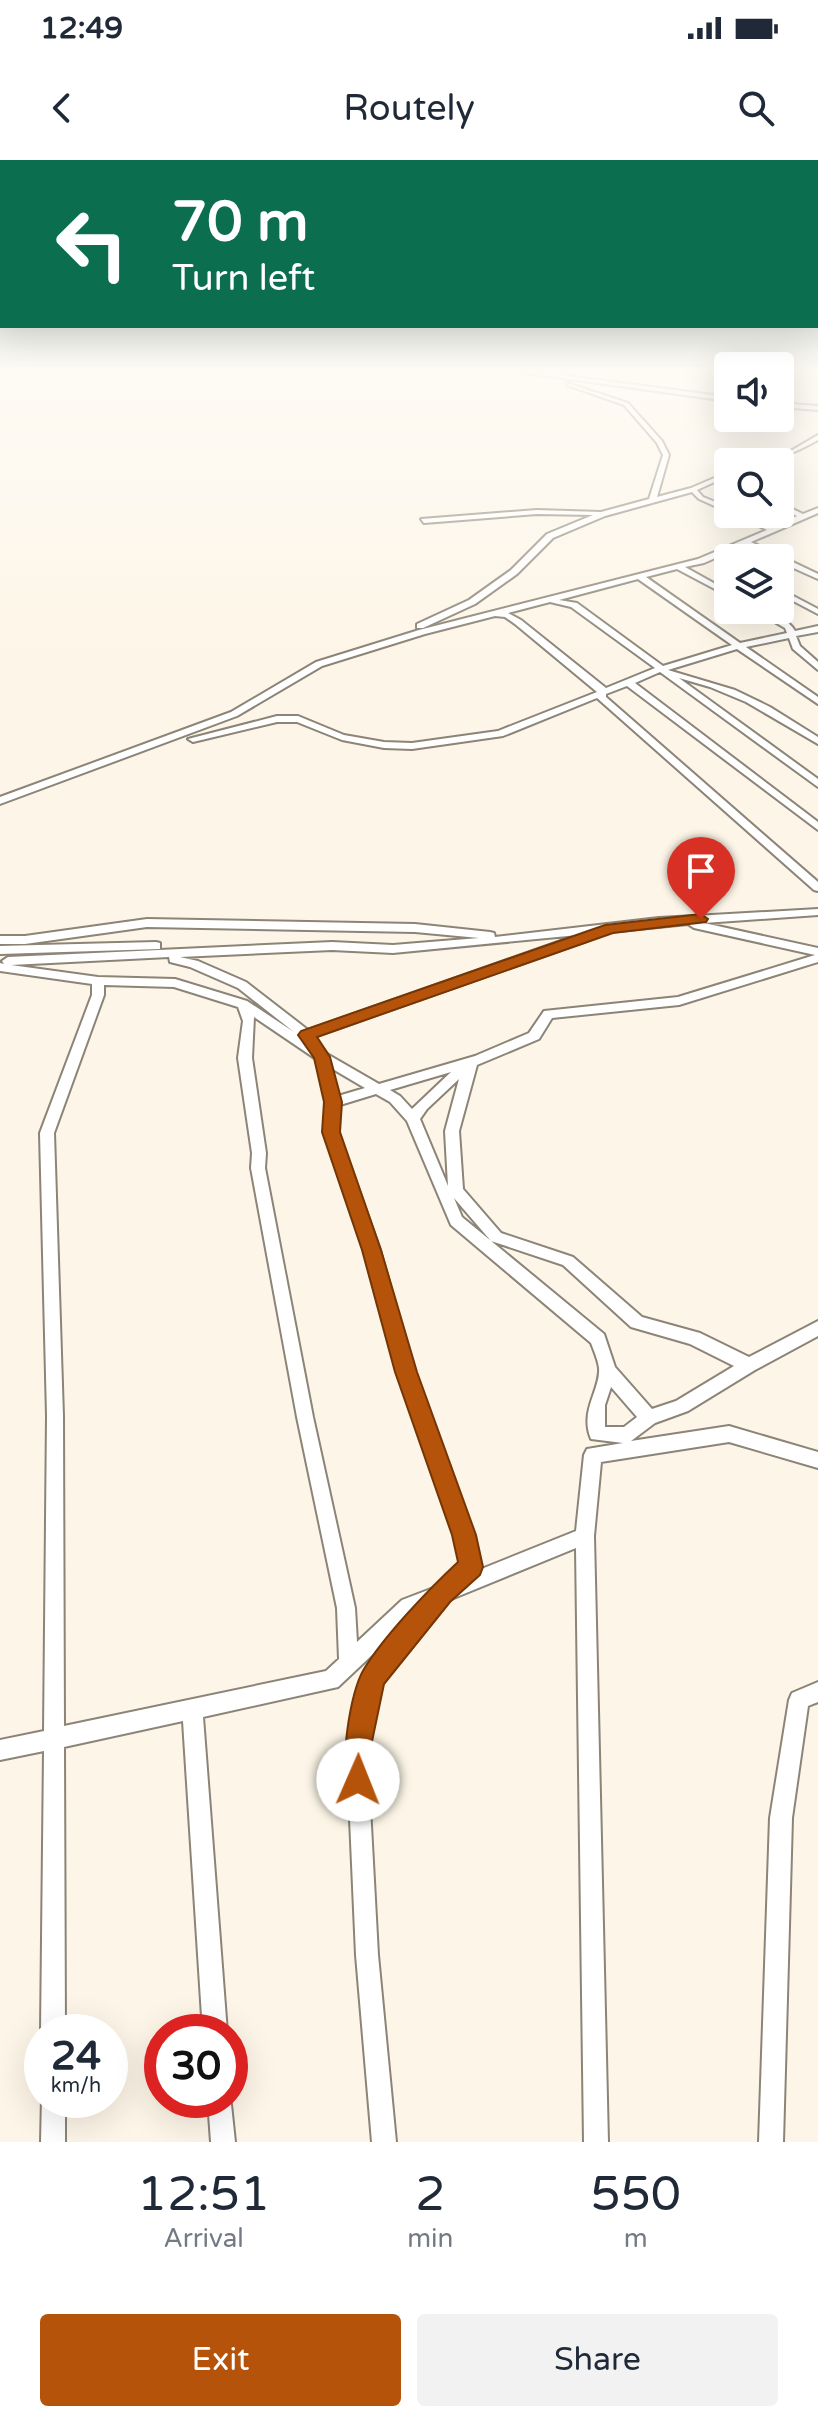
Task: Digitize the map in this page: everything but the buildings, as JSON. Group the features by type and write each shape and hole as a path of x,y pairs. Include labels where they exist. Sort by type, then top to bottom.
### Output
{"street":[{"path":"652,500 663,464"},
{"path":"422,632 419,626 472,602 514,572 550,536 602,514 693,489 714,477"},
{"path":"693,489 701,498 714,504"},
{"path":"0,801 234,714 319,664 422,632 679,567 747,543 818,510"},
{"path":"424,521 537,512 602,514"},
{"path":"794,512 802,516"},
{"path":"770,528 774,530"},
{"path":"707,558 714,559"},
{"path":"794,566 818,577"},
{"path":"679,567 714,586"},
{"path":"640,577 818,701"},
{"path":"794,599 818,612"},
{"path":"548,600 574,605 818,784"},
{"path":"496,613 518,622 598,684 601,698 606,703 818,888"},
{"path":"784,624 789,627 796,647 818,667"},
{"path":"138,750 154,749 277,719 298,719 362,743 412,746 500,734 661,669 741,645 818,629"},
{"path":"672,674 700,679 746,697 818,741"},
{"path":"628,682 818,827"},
{"path":"0,961 332,946 393,949 518,939 678,920 818,912"},
{"path":"678,920 818,955"},
{"path":"0,940 25,940 147,923 415,928 518,939"},
{"path":"306,1035 610,928"},
{"path":"0,961 494,937"},
{"path":"157,955 194,964 242,985 306,1035 322,1057 333,1102 331,1132 372,1250 406,1372 464,1535 471,1567 442,1594 373,1678 357,1751 367,1955 384,2142"},
{"path":"333,1102 471,1061 534,1036 548,1014 679,1001 818,955"},
{"path":"0,961 98,981 175,983 243,1004 374,1090 395,1099 413,1119 456,1221 598,1339 608,1371 649,1418"},
{"path":"53,2014 55,1416 47,1133 98,995 98,981"},
{"path":"243,1004 249,1021 245,1058 259,1153 258,1168 302,1402 346,1608 349,1663"},
{"path":"413,1119 422,1106 471,1061"},
{"path":"471,1061 452,1131 456,1191 496,1237 568,1261 637,1322 694,1338 749,1365"},
{"path":"608,1371 597,1405 597,1434 627,1435 649,1418 682,1406 818,1328"},
{"path":"596,2142 585,1536 593,1455 729,1434 818,1460"},
{"path":"0,1750 331,1680 409,1607 585,1536"},
{"path":"771,2142 781,1818 799,1700 818,1692"},
{"path":"192,1709 214,2014"},
{"path":"53,2118 53,2142"},
{"path":"221,2118 223,2142"}],"route":[{"path":"358,1780 357,1751 373,1678 442,1594 471,1567 464,1535 406,1372 372,1250 331,1132 333,1102 322,1057 306,1035 610,928 701,919"}]}
